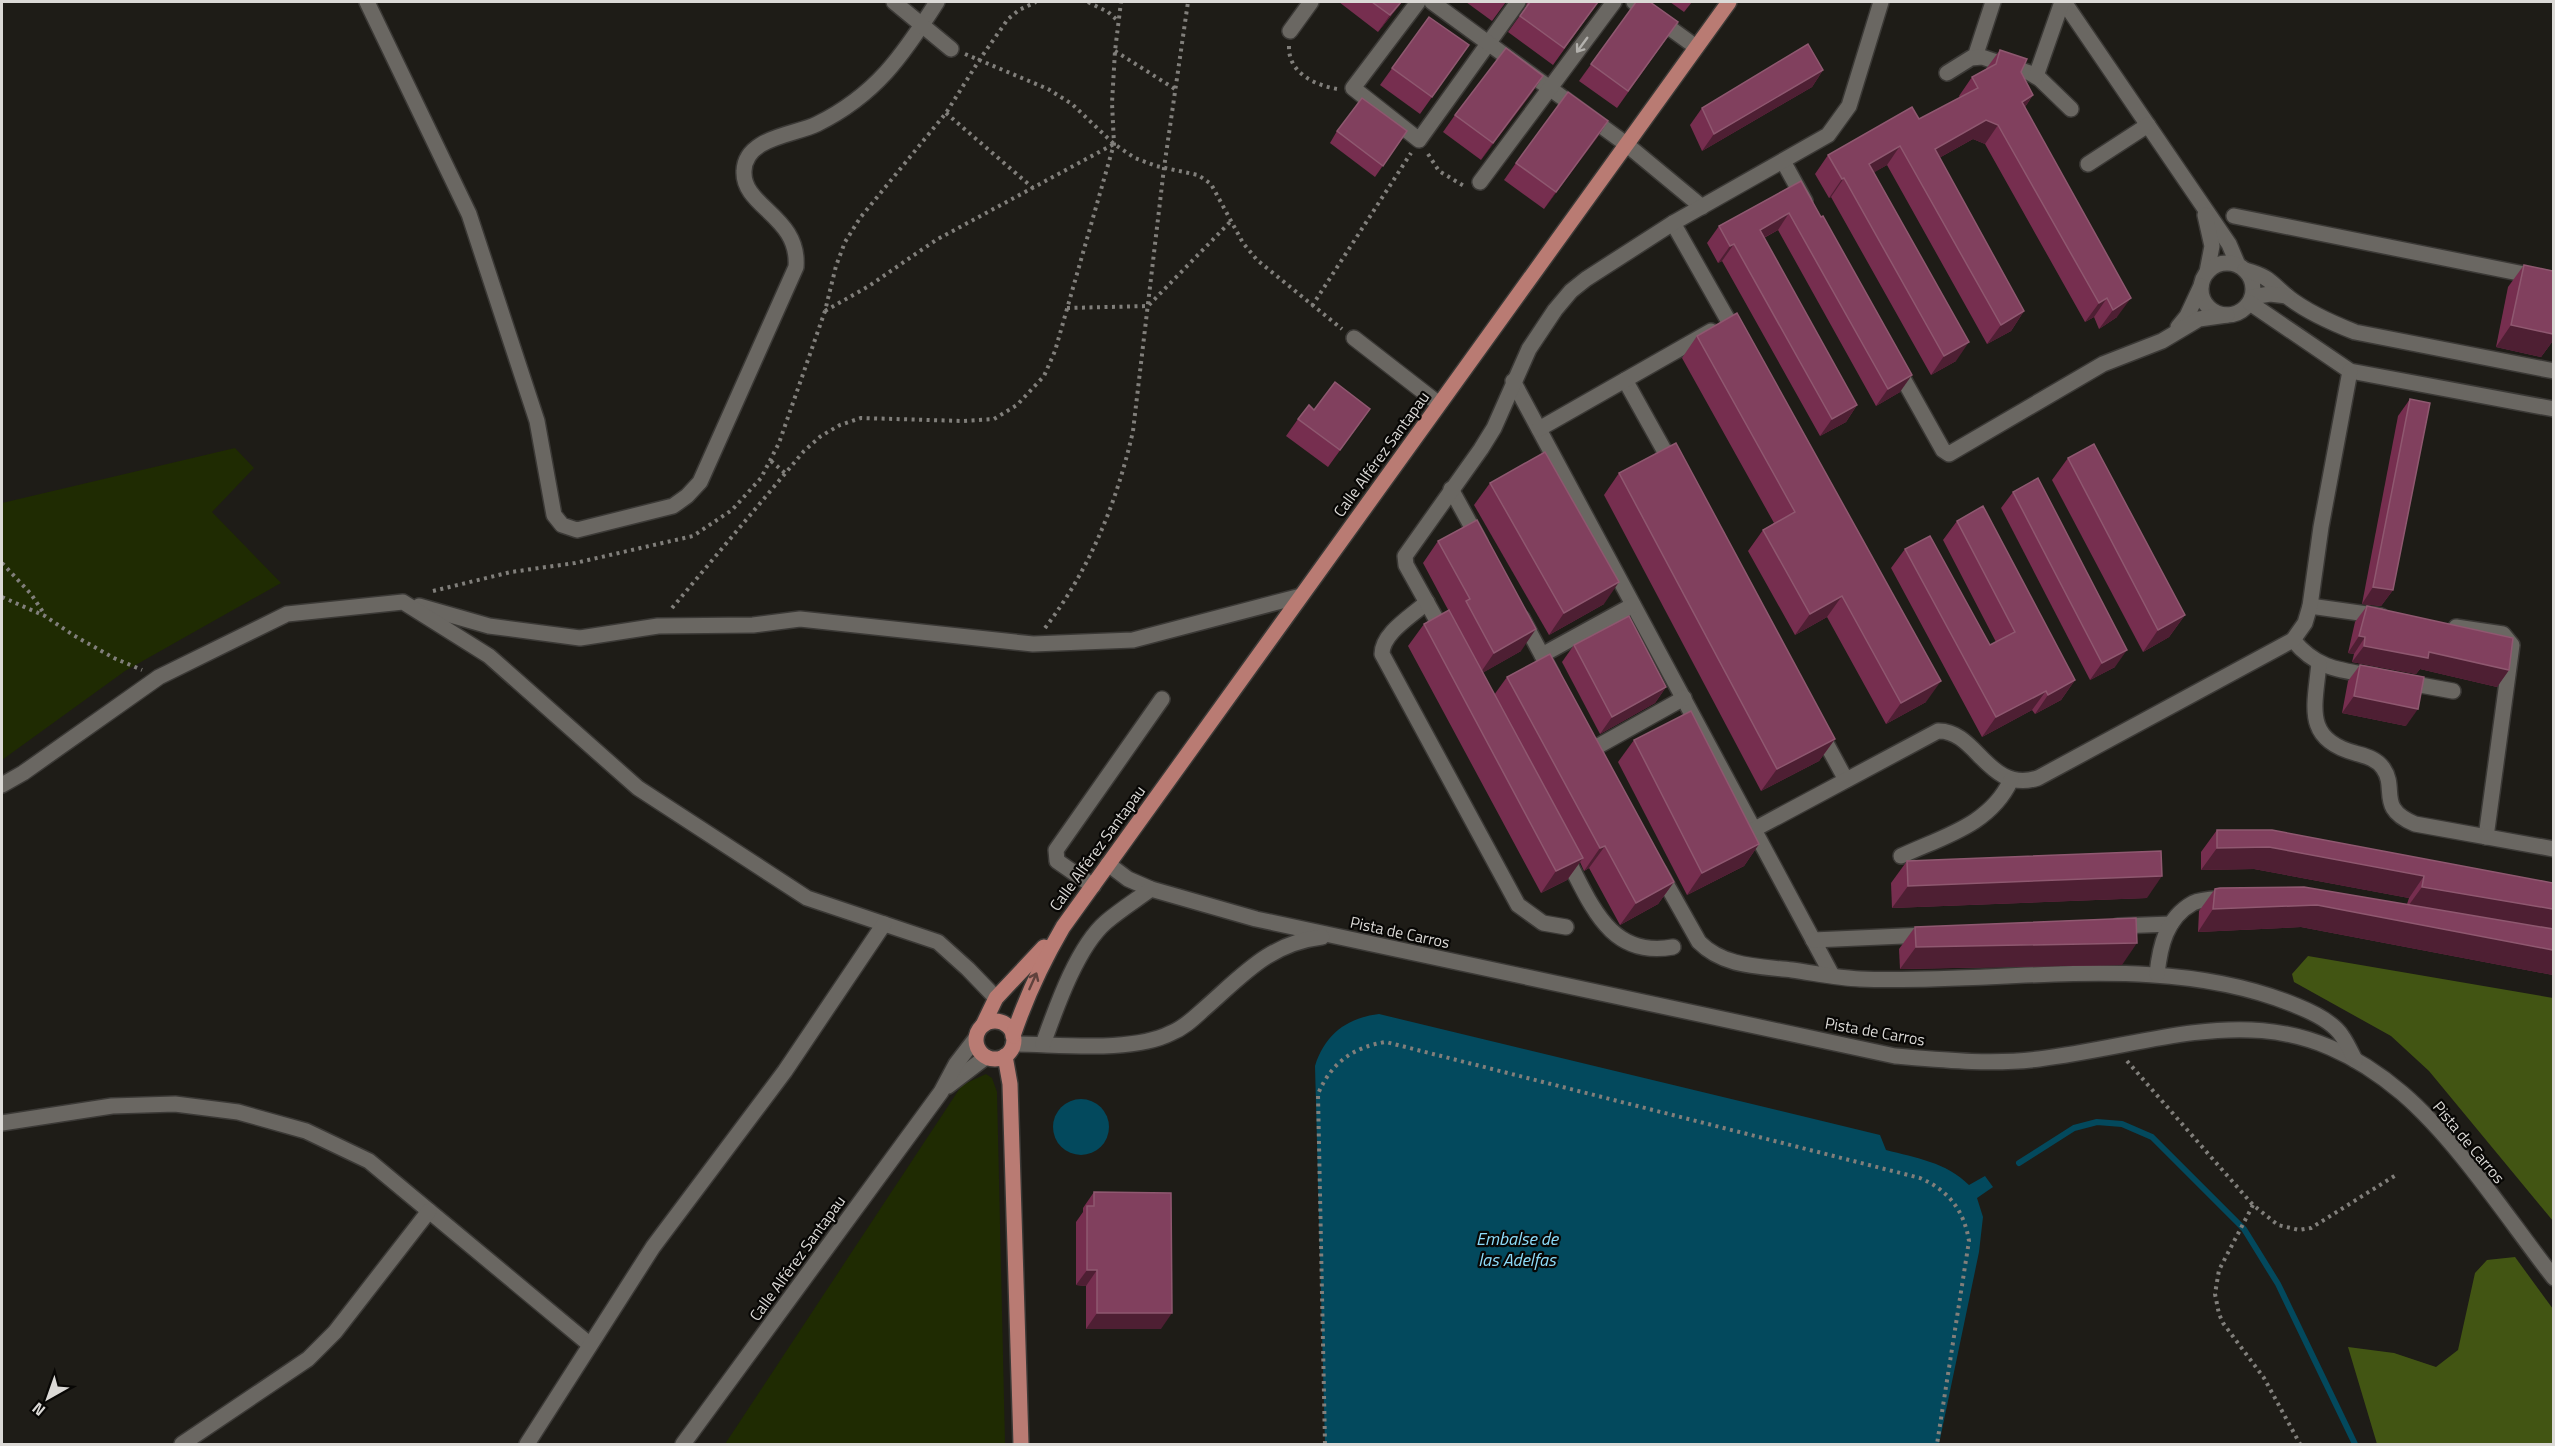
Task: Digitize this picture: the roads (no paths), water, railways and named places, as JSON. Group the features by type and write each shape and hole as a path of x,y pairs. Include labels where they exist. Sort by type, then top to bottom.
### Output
{"main road":[{"name":"Calle Alférez Santapau","path":"1010,1045 1026,998 1042,962 1063,927 1729,2"},
{"name":"Calle Alférez Santapau","path":"980,1032 996,998 1063,927"},
{"path":"1010,1045 999,1058 986,1057 977,1046 980,1032 998,1021 1010,1029 1021,1444"}],"street":[{"path":"367,2 470,214 537,421 552,509 562,525 577,530 673,507 700,482 796,267 796,249 790,233 748,186 744,169 746,161 759,147 769,141 815,125 861,97 894,66 937,2"},
{"path":"894,2 951,49"},
{"path":"1290,31 1311,2"},
{"path":"1418,2 1353,88 1419,140 1518,2"},
{"path":"1432,2 1626,144 1702,207"},
{"path":"1480,182 1614,2"},
{"path":"1634,2 1696,47"},
{"path":"1450,645 1404,560 1494,428 1529,349 1555,310 1571,291 1586,279 1673,223 1828,135 1849,106 1881,2"},
{"path":"1947,73 1975,57 1993,2"},
{"path":"2036,76 2063,2"},
{"path":"2063,2 2253,282 2251,300"},
{"path":"1975,57 2024,70 2036,76 2071,110"},
{"path":"2088,164 2148,125"},
{"path":"1783,161 1812,212"},
{"path":"2201,204 2212,246 2202,292 2207,305 2227,315"},
{"path":"2234,216 2553,280"},
{"path":"1673,223 1745,350"},
{"path":"2174,333 2187,316 2206,274 2216,265 2227,262 2269,279 2288,296 2320,316 2355,332 2553,371"},
{"path":"1891,357 1943,450 1949,454 2103,364 2162,341 2199,319 2236,313 2251,300 2270,294 2288,296"},
{"path":"2251,300 2349,371 2553,409"},
{"path":"1539,429 1728,320"},
{"path":"1354,338 1439,404"},
{"path":"1754,830 1932,734 1945,731 1962,741 2002,776 2021,781 2038,778 2293,640 2305,623 2310,606 2349,371"},
{"path":"1625,380 1682,483"},
{"path":"1513,381 1832,975"},
{"path":"1451,489 1485,552"},
{"path":"2,785 23,773 159,677 287,614 403,602 489,626 580,638 658,626 753,625 800,619 1033,644 1133,640 1301,596"},
{"path":"403,602 489,657 638,788 807,898 938,942 969,969 996,998"},
{"path":"1427,602 1390,634 1382,645 1382,654 1518,905 1543,922 1566,927"},
{"path":"1513,603 1559,686"},
{"path":"1542,655 1633,605"},
{"path":"2310,606 2392,618"},
{"path":"2440,625 2499,633 2506,637 2512,645 2486,837"},
{"path":"2293,640 2302,651 2329,668 2453,691"},
{"path":"2319,663 2314,717 2320,733 2340,749 2368,757 2381,766 2386,774 2390,800 2394,809 2407,821 2553,849"},
{"path":"1593,749 1684,698"},
{"path":"1093,886 1057,861 1056,850 1162,699"},
{"path":"1812,719 1846,780"},
{"path":"1901,856 1980,820 1998,804 2012,780"},
{"path":"1559,844 1607,928 1617,937 1638,947 1650,949 1673,947"},
{"path":"1653,860 1692,931 1708,951 1729,962 1859,979 2176,975 2239,987 2276,997 2304,1009 2325,1020 2342,1035 2355,1060"},
{"name":"Pista de Carros","path":"1108,864 1128,879 1151,889 1256,919 1894,1056 1945,1060 2038,1059 2230,1028 2278,1032 2313,1039 2355,1060 2400,1092 2430,1119 2553,1278"},
{"path":"1043,1044 1056,1006 1086,946 1105,923 1151,889"},
{"path":"2157,974 2160,948 2171,924 2195,902 2238,897"},
{"path":"527,1444 653,1246 785,1071 884,924"},
{"path":"2099,927 2171,924"},
{"path":"1813,940 1944,934"},
{"path":"1010,1045 1118,1044 1156,1040 1187,1024 1263,957 1292,942 1332,936"},
{"name":"Calle Alférez Santapau","path":"683,1444 941,1092 956,1064 980,1032"},
{"name":"Calle Alférez Santapau","path":"941,1092 986,1057"},
{"path":"2,1123 112,1106 143,1104 196,1106 272,1120 338,1145 369,1161 589,1344"},
{"path":"182,1444 290,1374 322,1346 429,1211"}],"water":[{"name":"Embalse de las Adelfas","path":"1379,1014 1880,1135 1886,1150 1941,1166 1969,1185 1985,1176 1993,1187 1977,1198 1983,1217 1979,1252 1939,1444 1325,1444 1315,1066 1325,1045 1339,1030 1357,1019"},
{"path":"1081,1099 1092,1101 1101,1107 1107,1116 1109,1127 1107,1138 1101,1147 1092,1153 1081,1155 1070,1153 1061,1147 1055,1138 1053,1127 1055,1116 1061,1107 1070,1101"}],"waterway":[{"path":"2019,1163 2074,1128 2097,1122 2122,1124 2152,1137 2244,1229 2278,1284 2355,1444"}]}
